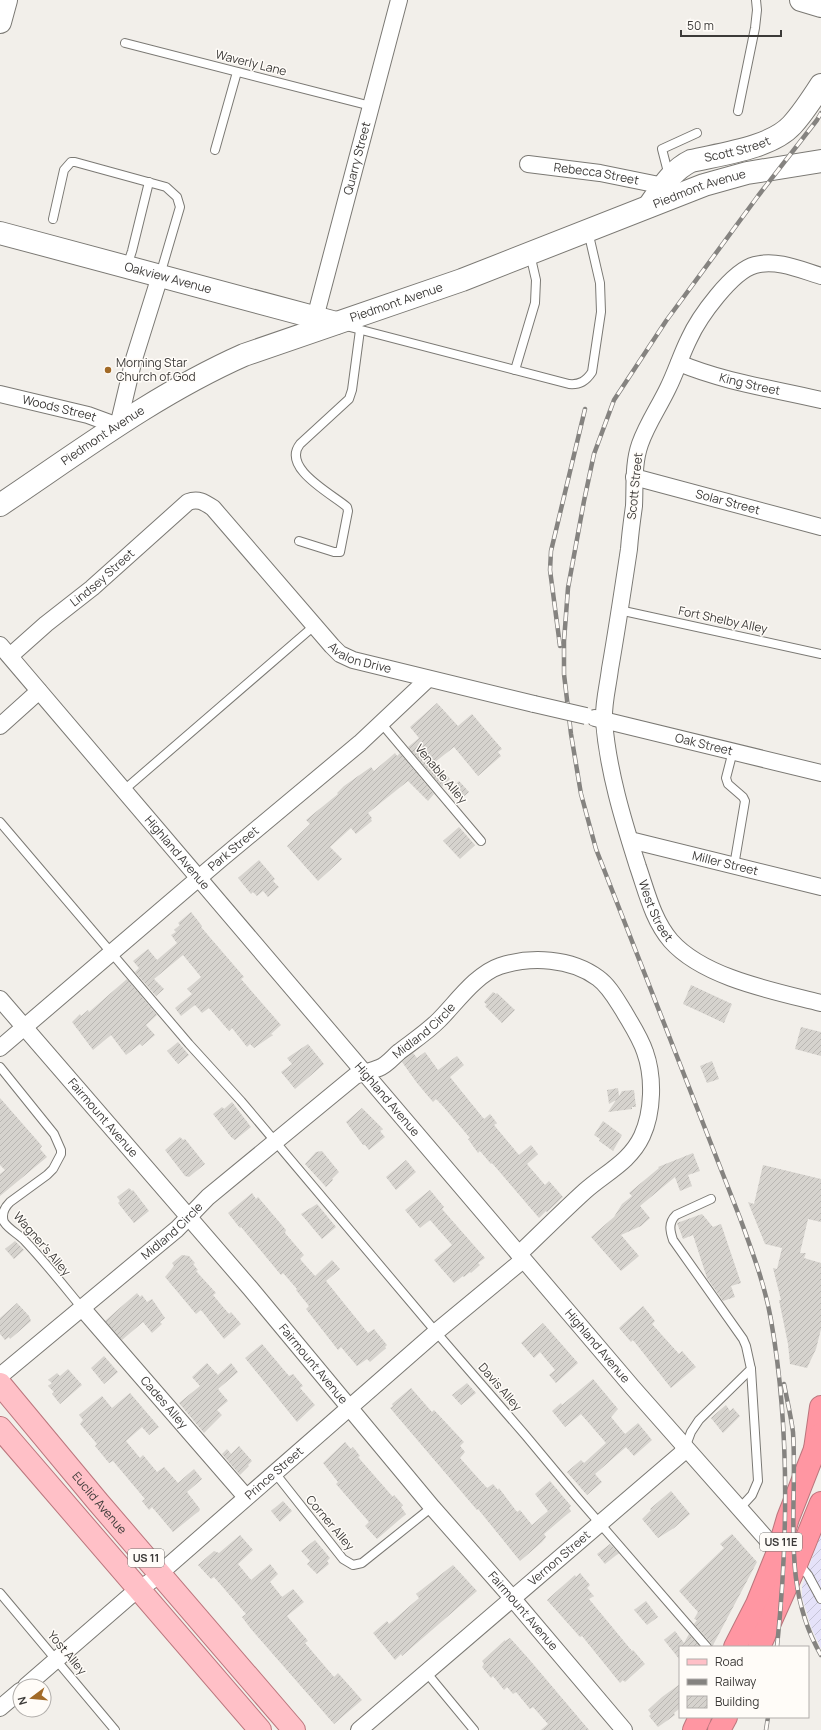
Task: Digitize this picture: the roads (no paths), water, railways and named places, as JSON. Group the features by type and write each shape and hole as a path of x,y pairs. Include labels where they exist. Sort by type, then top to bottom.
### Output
{"highway":[{"path":"818,1442 821,1407"},
{"name":"US 11E","path":"759,1646 787,1557 788,1518 818,1442"},
{"name":"US 11E","path":"736,1646 757,1604 821,1503"},
{"path":"694,1730 700,1718"},
{"path":"719,1730 725,1718"}],"main road":[{"path":"0,22 6,0"},
{"path":"801,0 821,6"},
{"name":"Scott Street","path":"649,206 675,171 691,161 750,148 778,136 791,126 809,104 821,85"},
{"name":"Piedmont Avenue","path":"0,505 170,392 210,370 325,320 455,282 704,185 747,173 821,161"},
{"name":"Oakview Avenue","path":"0,233 325,320"},
{"name":"Euclid Avenue","path":"0,1384 294,1730"},
{"name":"US 11","path":"0,1428 260,1730"}],"street":[{"name":"Quarry Street","path":"325,320 371,106 399,0"},
{"name":"Rebecca Street","path":"528,164 666,183"},
{"name":"Scott Street","path":"604,720 634,505 635,461 640,443 679,363 689,338 701,317 733,278 743,270 755,265 767,263 779,264 821,276"},
{"path":"118,426 134,359 160,276"},
{"name":"King Street","path":"679,363 695,370 821,400"},
{"name":"Woods Street","path":"0,394 88,416 118,426"},
{"name":"Solar Street","path":"634,477 821,527"},
{"name":"Avalon Drive","path":"195,499 204,502 213,508 314,626 340,654 353,660 428,679 586,716"},
{"name":"Lindsey Street","path":"5,651 46,624 92,588 188,502 195,499"},
{"name":"Highland Avenue","path":"5,651 685,1448 739,1509 787,1557"},
{"name":"Park Street","path":"0,1048 360,743 428,679"},
{"path":"0,726 39,691"},
{"name":"Oak Street","path":"586,716 821,773"},
{"name":"West Street","path":"604,720 608,749 623,819 652,909 659,924 670,940 684,954 709,968 755,986 821,1003"},
{"name":"Miller Street","path":"630,840 821,887"},
{"name":"Midland Circle","path":"0,1376 177,1229 208,1197 355,1076 383,1066 437,1022 480,978 500,966 542,960 560,962 585,970 598,978 609,989 635,1030 646,1053 650,1074 651,1098 648,1118 643,1135 636,1147 626,1159 586,1190 521,1257"},
{"name":"Fairmount Avenue","path":"0,999 188,1216 432,1507 513,1599 624,1730"},
{"name":"Prince Street","path":"36,1678 160,1573 521,1257"},
{"name":"Cades Alley","path":"82,1308 246,1497"},
{"name":"Vernon Street","path":"359,1730 681,1454 685,1448"},
{"path":"0,1708 12,1698"}],"lane":[{"path":"738,111 755,28 757,10 756,0"},
{"name":"Waverly Lane","path":"125,43 371,106"},
{"path":"215,150 237,72"},
{"path":"666,183 662,149 697,133"},
{"path":"52,219 64,170 71,162 166,187 177,197 180,207 160,276"},
{"path":"127,267 149,182"},
{"path":"325,320 575,385 588,378 592,372 601,312 600,283 588,231"},
{"path":"516,370 535,303 536,280 530,253"},
{"path":"299,541 334,552 340,552 348,511 347,507 313,482 305,474 295,456 296,449 300,444 349,399 352,390 360,330"},
{"name":"Fort Shelby Alley","path":"619,610 821,654"},
{"path":"124,790 314,626"},
{"name":"Venable Alley","path":"381,723 481,841"},
{"path":"733,751 726,778 728,784 743,797 745,801 734,866"},
{"name":"Davis Alley","path":"0,822 600,1524 706,1646"},
{"name":"Wagner's Alley","path":"0,1067 54,1134 61,1150 61,1154 53,1169 10,1202 5,1208 3,1215 4,1222 11,1230 24,1239 82,1308"},
{"path":"711,1199 676,1216 672,1219 670,1227 673,1240 743,1338 746,1346 751,1369 758,1481 752,1495 739,1509"},
{"path":"685,1448 691,1432 699,1420 751,1369"},
{"name":"Corner Alley","path":"275,1472 343,1559 353,1565 362,1562 432,1507"},
{"path":"787,1557 808,1575 821,1599"},
{"name":"Yost Alley","path":"0,1593 115,1730"},
{"path":"426,1672 474,1730"}],"railway":[{"path":"777,1646 781,1606 785,1525 785,1484 782,1401 771,1320 758,1268 740,1218 596,849 581,794 571,734 564,674 564,641 568,588 584,501 594,454 614,400 666,321 821,113"},
{"path":"560,646 550,570 551,551 585,409"},
{"path":"784,1384 793,1432 793,1518 795,1574 800,1601 808,1628 821,1655"},
{"path":"766,1730 768,1718"}],"place":[{"name":"Morning Star Church of God","path":"108,370"}]}
